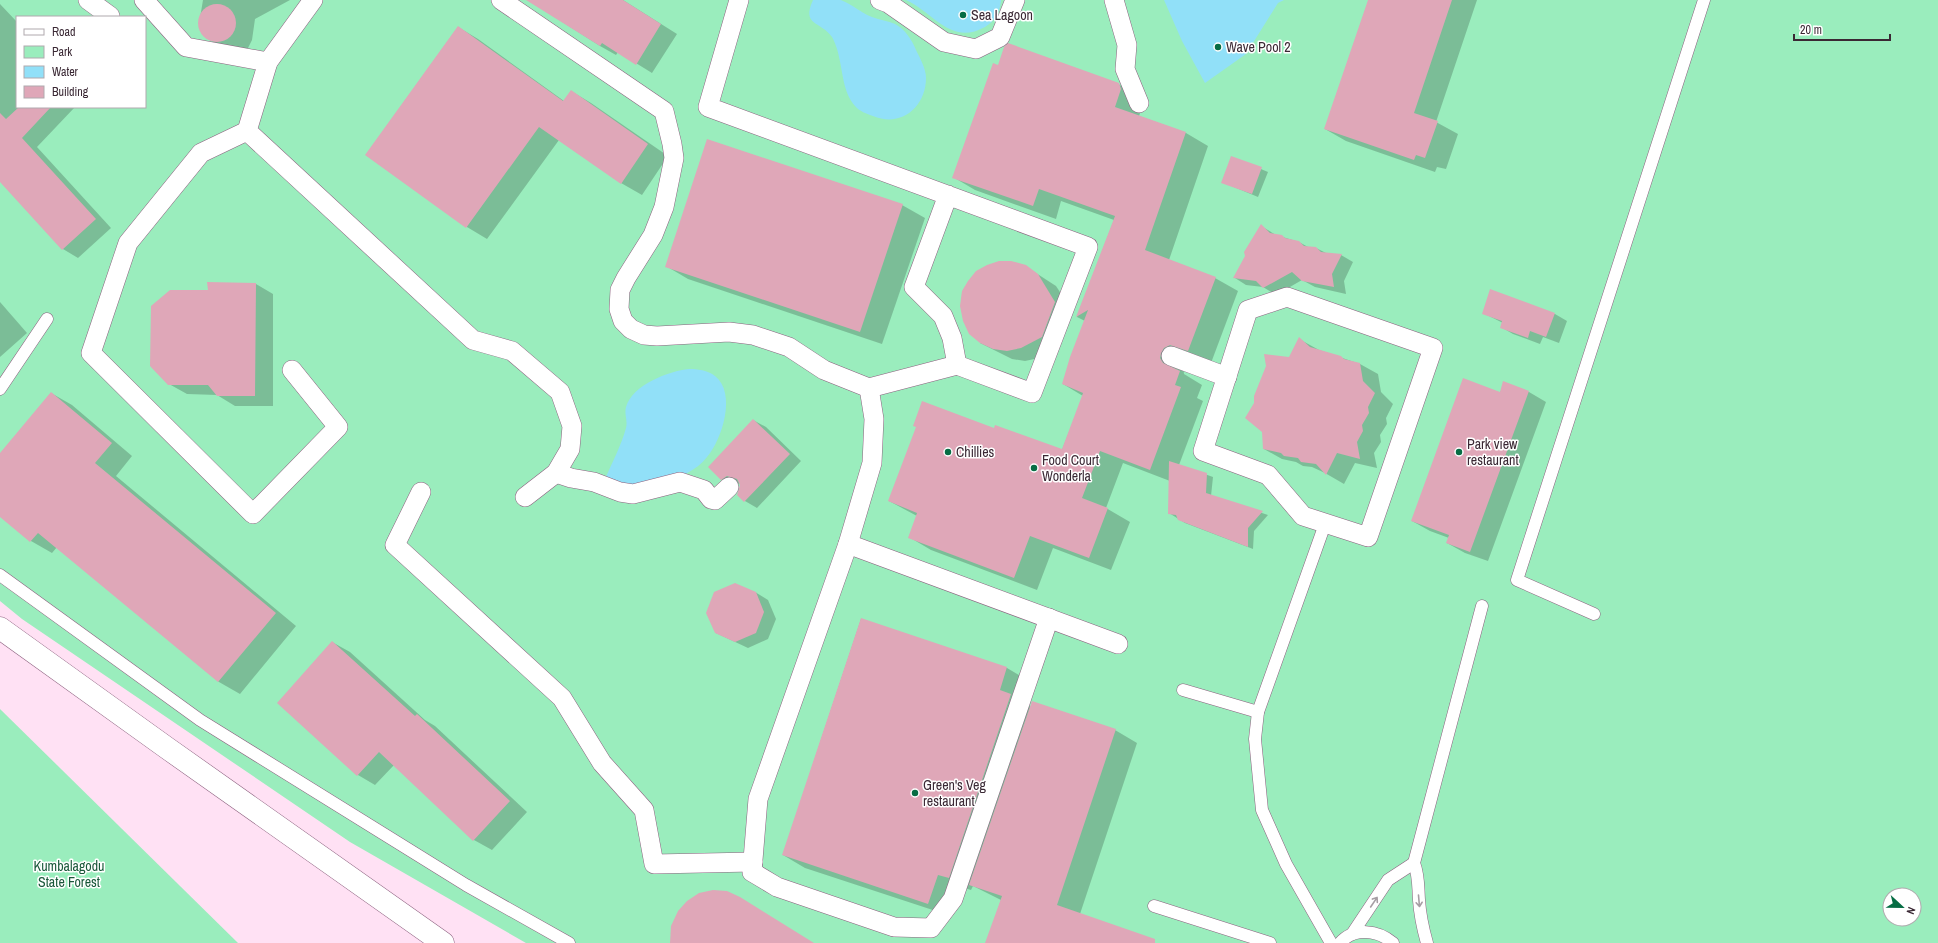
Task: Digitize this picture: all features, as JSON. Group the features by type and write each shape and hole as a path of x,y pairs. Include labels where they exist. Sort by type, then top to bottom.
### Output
{"street":[{"path":"88,0 110,16"},
{"path":"292,370 338,427 253,514 91,353 128,243 201,153 247,131 268,62 313,0"},
{"path":"501,0 664,112 673,151 671,180 660,221 620,290 619,309 623,321 631,329 644,335 657,336 729,332 753,335 789,347 824,370 869,388 957,365 1032,392 1069,320 1088,247 708,107 739,0"},
{"path":"880,0 888,3 944,42 976,49 1000,37 1015,0"},
{"path":"1114,0 1127,45 1126,69 1139,103"},
{"path":"144,1 186,47 268,62"},
{"path":"247,131 473,340 512,351 560,392 572,426 570,449 556,473 525,496"},
{"path":"948,195 914,287 943,316 952,338 957,365"},
{"path":"1288,297 1433,348 1368,537 1325,524 1303,516 1268,475 1203,451 1248,310 1288,297"},
{"path":"1171,356 1227,377"},
{"path":"869,388 874,419 872,464 848,544 758,799 752,872 777,887 894,927 931,928 953,899 1049,618"},
{"path":"556,473 570,478 594,482 620,492 633,494 680,482 704,490 711,499 715,500 729,487"},
{"path":"421,492 395,545 562,698 602,763 644,810 654,864 753,862"},
{"path":"848,544 1118,644"},
{"path":"0,628 443,943"}],"lane":[{"path":"1594,614 1517,580 1704,0"},
{"path":"0,389 47,319"},
{"path":"1325,524 1258,712 1255,739 1262,810 1286,864 1331,943"},
{"path":"0,575 200,720 466,885 569,943"},
{"path":"1427,943 1422,925 1418,875 1414,863 1482,606"},
{"path":"1183,690 1258,712"},
{"path":"1340,943 1352,934 1388,880 1414,863"},
{"path":"1154,906 1270,943"},
{"path":"1352,934 1363,932 1375,933 1386,937 1393,943"}],"green space":[{"path":"0,0 1938,0 1938,943 526,943 350,842 22,619 0,601"},
{"name":"Kumbalagodu State Forest","path":"0,709 238,943 0,943"}],"water":[{"path":"813,0 843,1 868,15 899,26 908,35 921,60 926,78 922,98 917,106 902,117 883,119 866,113 855,106 846,89 838,52 832,37 811,19 809,14"},
{"name":"Sea Lagoon","path":"906,0 1001,0 996,16 989,25 973,32 962,33 943,26"},
{"name":"Wave Pool 2","path":"1164,0 1284,0 1278,3 1246,54 1205,83 1182,41"},
{"path":"681,370 702,370 715,376 722,384 725,393 726,405 722,428 718,440 707,457 698,466 687,473 645,490 630,488 605,479 624,435 626,425 626,407 630,399 636,392 652,380"}],"building":[{"path":"526,0 623,0 661,24 636,65 602,43 600,46"},
{"path":"1368,0 1452,0 1414,113 1438,121 1425,158 1416,155 1414,160 1324,129"},
{"path":"213,4 221,4 228,7 233,12 236,23 233,34 228,39 221,42 213,42 206,39 201,34 198,27 198,19 201,12 206,7"},
{"path":"458,26 563,101 571,90 648,144 621,184 539,127 466,228 365,155"},
{"path":"1008,43 1119,83 1121,89 1115,107 1186,132 1145,250 1216,277 1188,351 1170,345 1164,348 1161,353 1160,358 1163,363 1180,371 1175,385 1181,387 1150,470 1100,451 1082,498 1108,508 1089,558 1030,536 1014,578 908,538 917,513 888,501 916,427 913,426 922,401 994,428 995,425 1062,449 1083,393 1062,384 1070,357 1088,310 1076,317 1115,216 1039,189 1033,206 952,178 993,63 998,65 1004,47"},
{"path":"18,108 50,108 22,138 96,219 62,250 0,182 0,113 6,119"},
{"path":"707,139 903,204 860,332 665,267"},
{"path":"1231,156 1262,167 1252,194 1221,183"},
{"path":"1261,224 1270,233 1282,235 1285,238 1299,241 1304,246 1316,247 1321,252 1342,254 1332,274 1334,287 1302,281 1292,272 1263,288 1256,281 1233,278 1245,256 1244,252"},
{"path":"999,261 1011,261 1026,265 1038,274 1055,302 1042,337 1021,348 1007,351 993,349 980,343 969,334 963,321 960,306 962,291 976,271"},
{"path":"207,282 256,283 255,396 217,396 208,385 168,385 150,366 151,306 170,290 208,290"},
{"path":"1490,289 1555,313 1546,337 1530,331 1528,338 1500,328 1502,321 1482,314"},
{"path":"1299,337 1310,347 1360,363 1363,381 1375,393 1368,407 1369,413 1362,425 1363,431 1357,442 1360,459 1337,453 1326,475 1316,464 1301,462 1298,458 1284,456 1281,453 1263,449 1262,432 1245,418 1254,403 1254,396 1266,366 1264,354 1289,357"},
{"path":"1463,378 1500,392 1503,381 1529,391 1470,552 1446,543 1449,535 1411,521"},
{"path":"51,392 112,443 95,463 276,613 218,682 38,533 30,542 0,517 0,453"},
{"path":"753,419 790,454 744,502 737,495 740,485 737,479 727,476 721,480 708,467"},
{"path":"1169,461 1207,473 1206,493 1263,511 1248,528 1248,547 1178,520 1176,515 1168,514"},
{"path":"735,583 756,592 764,612 756,633 735,642 715,633 706,613 714,592"},
{"path":"861,618 1007,667 1000,690 1011,694 949,878 938,875 928,904 782,855"},
{"path":"332,641 415,716 417,714 510,801 473,841 379,752 357,776 277,703"},
{"path":"1032,701 1116,729 1057,905 1155,939 1155,943 985,943 1002,896 969,885"},
{"path":"713,890 727,891 740,897 814,943 670,943 671,926 678,911 687,901 699,893"}],"place":[{"name":"Sea Lagoon","path":"963,15"},
{"name":"Wave Pool 2","path":"1218,47"},
{"name":"Chillies","path":"948,452"},
{"name":"Park view restaurant","path":"1459,452"},
{"name":"Food Court Wonderla","path":"1034,468"},
{"name":"Green's Veg restaurant","path":"915,793"}]}
